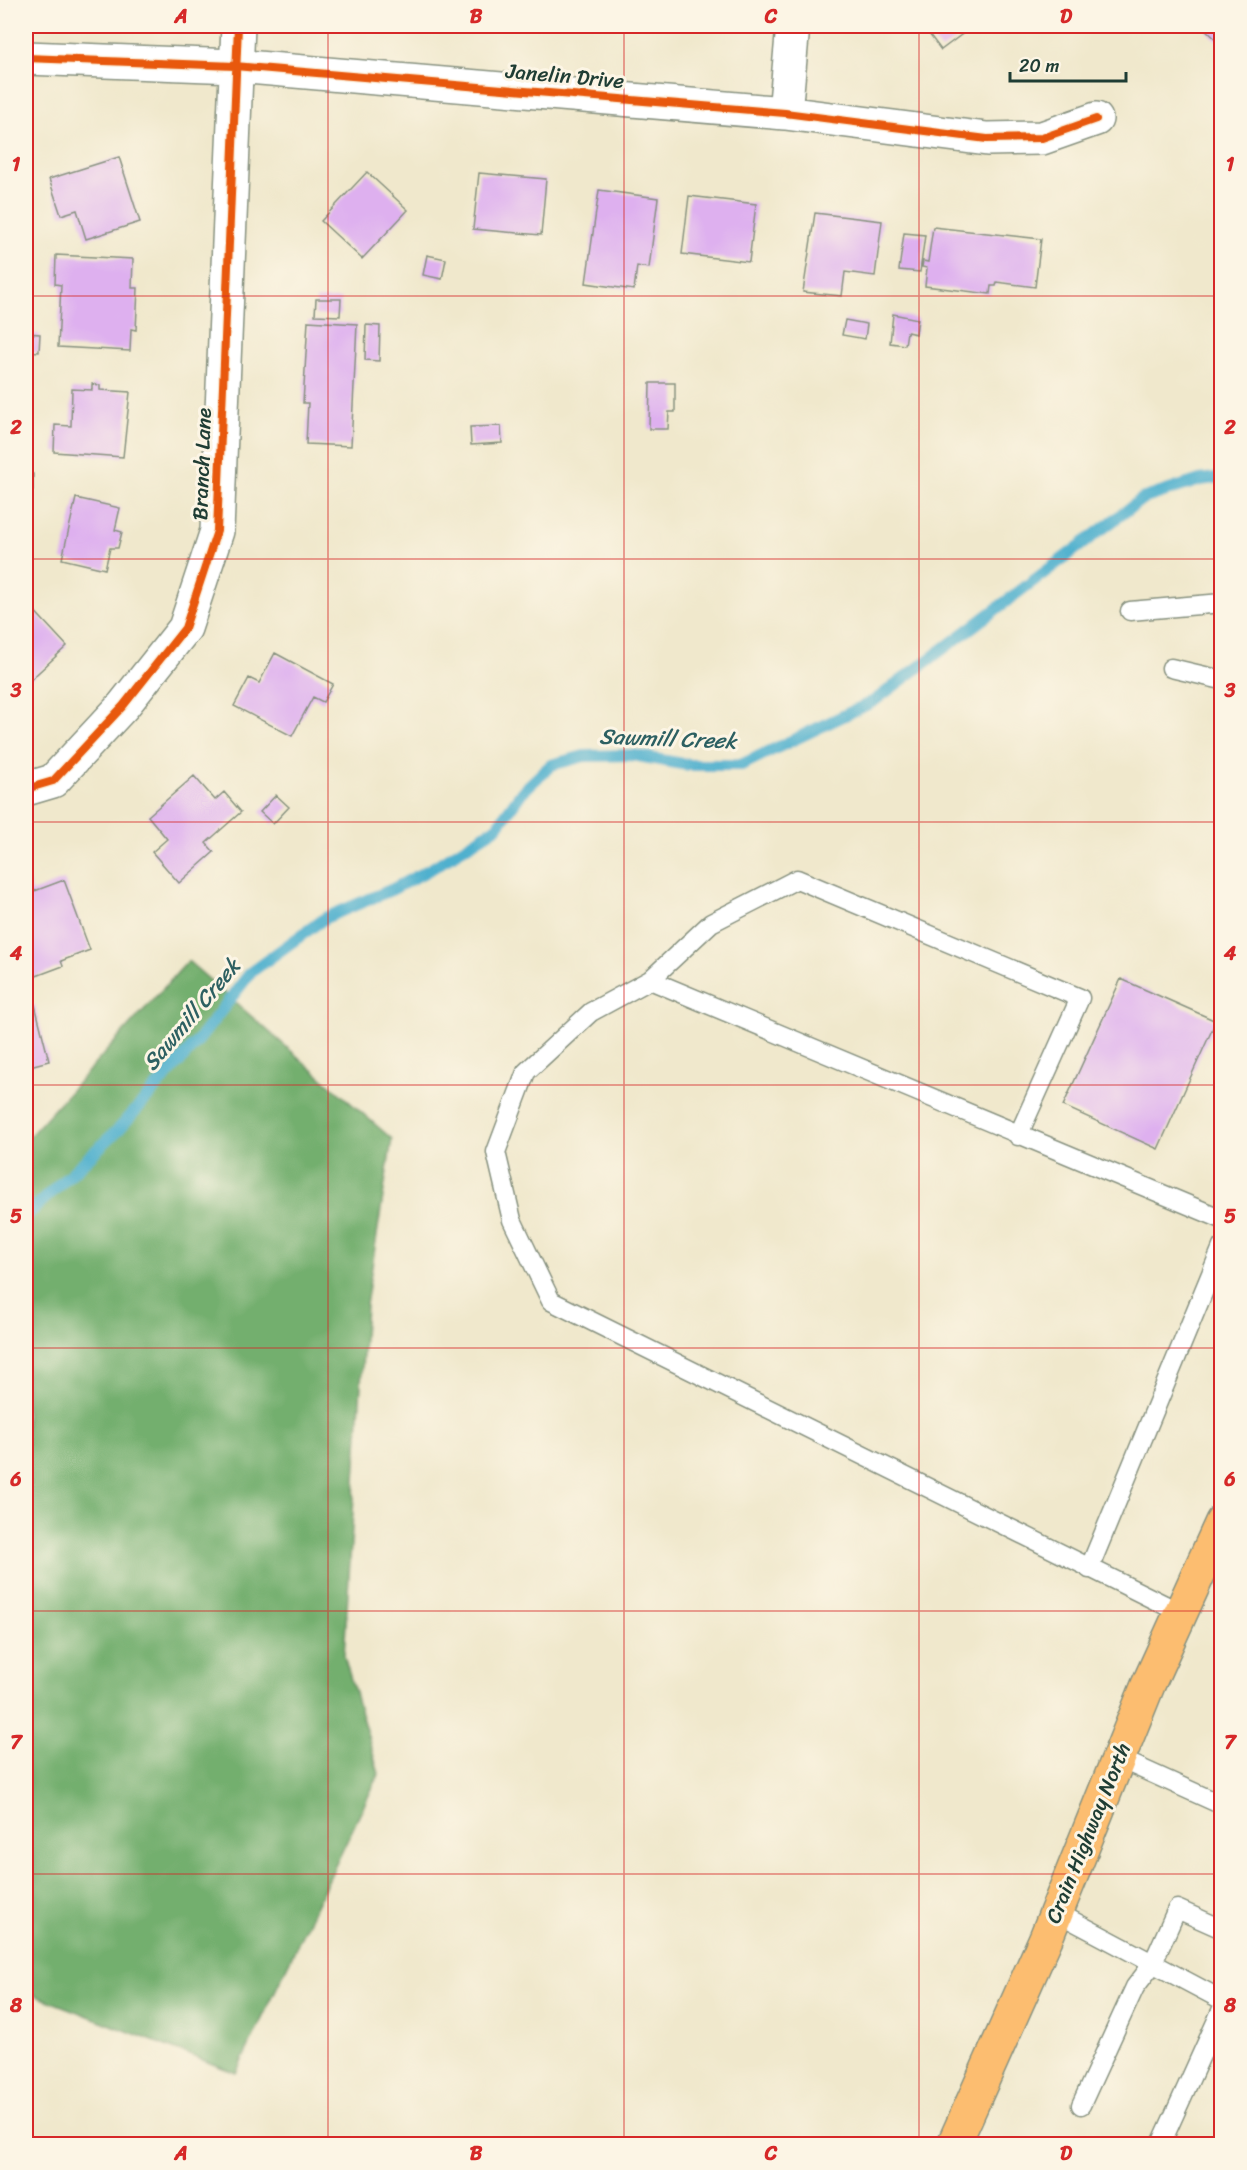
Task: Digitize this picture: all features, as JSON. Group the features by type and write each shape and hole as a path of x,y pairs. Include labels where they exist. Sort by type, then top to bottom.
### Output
{"main road":[{"name":"Crain Highway North","path":"954,2145 1056,1912 1118,1758 1221,1522"}],"street":[{"name":"Branch Lane","path":"26,789 53,781 123,706 185,628 217,531 238,26"},
{"path":"785,113 793,26"},
{"name":"Janelin Drive","path":"26,58 235,66 785,113 987,139 1042,138 1096,119"}],"lane":[{"path":"1130,611 1221,603"},
{"path":"1171,668 1221,680"},
{"path":"1018,1136 1080,998 797,879 711,923 650,980 591,1012 526,1072 496,1152 512,1220 551,1301 1181,1613"},
{"path":"650,980 1018,1136 1221,1219"},
{"path":"1089,1569 1221,1247"},
{"path":"1118,1758 1221,1805"},
{"path":"1081,2105 1135,1987 1152,1965 1177,1909 1221,1929"},
{"path":"1056,1912 1221,2000"},
{"path":"1161,2145 1221,2009"}],"green space":[{"path":"188,961 392,1139 366,1305 344,1656 379,1774 236,2073 26,1992 26,1140"}],"building":[{"path":"923,26 973,26 941,50"},
{"path":"1202,26 1222,26 1222,45"},
{"path":"119,157 140,222 86,239 77,210 61,215 49,179"},
{"path":"367,172 408,210 362,259 321,221"},
{"path":"479,173 546,179 541,235 473,229"},
{"path":"599,190 658,198 649,268 637,266 634,290 586,283"},
{"path":"689,196 756,204 749,262 682,254"},
{"path":"815,213 882,221 875,276 845,272 842,296 803,292"},
{"path":"933,227 1041,239 1035,287 997,282 996,286 991,286 990,294 925,286 927,268 922,267 923,261 928,262"},
{"path":"904,233 925,235 920,272 899,270"},
{"path":"56,255 133,259 132,288 138,288 136,330 131,329 130,351 58,347 61,285 55,284"},
{"path":"427,255 446,259 442,279 423,275"},
{"path":"316,299 341,299 340,316 315,315"},
{"path":"893,314 918,319 916,334 907,332 905,345 890,343"},
{"path":"845,320 867,324 865,339 842,335"},
{"path":"308,321 357,324 351,446 306,444 308,403 303,403"},
{"path":"366,325 380,326 379,361 365,360"},
{"path":"26,333 40,334 39,352 26,351"},
{"path":"650,383 675,383 675,412 669,412 668,429 649,429"},
{"path":"92,384 100,385 100,390 130,392 123,457 54,452 55,425 71,426 72,389 92,390"},
{"path":"501,426 502,443 471,445 470,427"},
{"path":"26,474 33,474 33,490 26,489"},
{"path":"76,498 120,508 115,530 122,532 118,548 110,548 105,569 62,559"},
{"path":"29,605 67,646 26,684 26,608"},
{"path":"275,653 333,684 323,702 313,697 292,736 234,706 249,678 259,683"},
{"path":"194,776 215,800 224,792 241,812 206,843 214,852 179,883 152,852 167,839 148,816"},
{"path":"276,795 289,807 273,824 260,812"},
{"path":"26,875 32,892 64,880 90,950 61,961 63,966 31,978 26,964"},
{"path":"1121,979 1216,1021 1158,1149 1063,1106"},
{"path":"35,1005 49,1061 26,1067 26,1008"}],"waterway":[{"name":"Sawmill Creek","path":"26,1216 119,1129 196,1043 251,972 325,918 393,889 434,867 497,827 522,792 551,765 584,756 633,755 688,765 741,765 874,701 1142,499 1200,480 1222,477"}],"cycle path":[{"path":"26,789 53,781 123,706 185,628 217,531 238,26"},
{"path":"26,58 235,66 785,113 987,139 1042,138 1096,119"}]}
